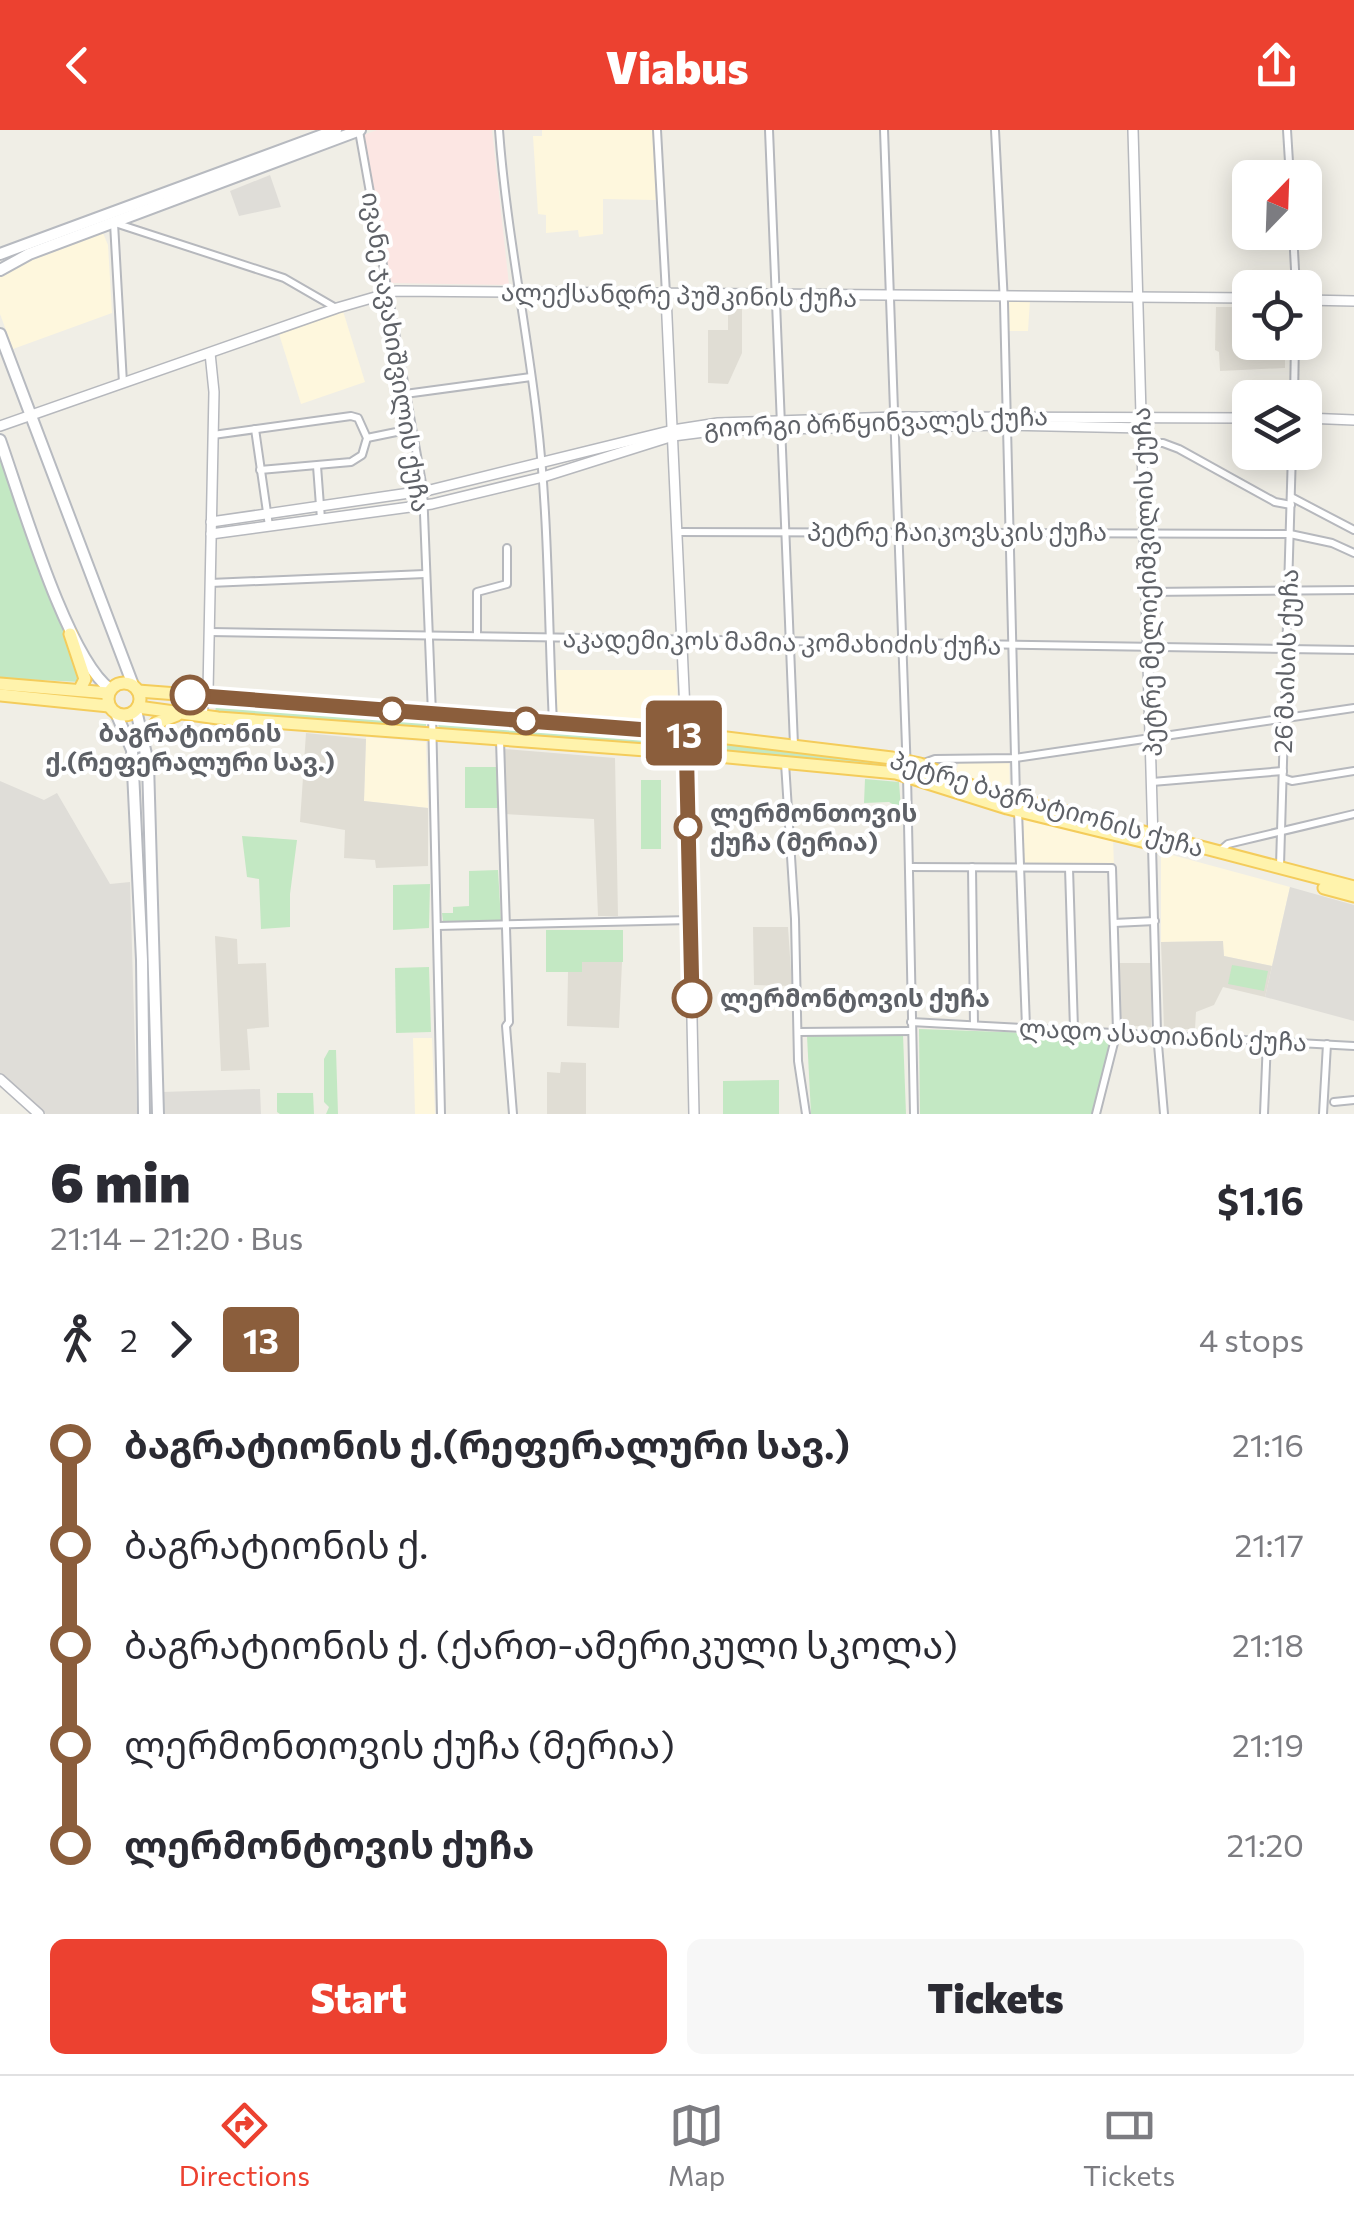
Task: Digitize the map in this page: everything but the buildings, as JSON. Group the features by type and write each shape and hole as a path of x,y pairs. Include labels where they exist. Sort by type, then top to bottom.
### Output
{"main road":[{"path":"0,254 336,130"},
{"path":"0,270 29,254 359,130"},
{"path":"0,334 136,688 148,763 158,1114"},
{"path":"0,440 85,680 80,689"},
{"path":"70,634 111,700 132,750 144,1114"},
{"name":"პეტრე ბაგრატიონის ქუჩა","path":"1017,805 906,760 794,745 208,695 136,688 121,682 111,700 126,715 137,708 907,775 1017,805 1354,888"},
{"path":"0,684 80,689 111,700"},
{"path":"0,695 111,700"},
{"path":"144,736 156,722 200,716"},
{"name":"პეტრე ბაგრატიონის ქუჩა","path":"1153,839 1354,896"}],"street":[{"name":"ივანე ჯავახიშვილის ქუჩა","path":"359,130 423,492 441,1114"},
{"path":"499,130 503,192 542,462 553,723"},
{"path":"657,130 686,733 694,1114"},
{"path":"770,130 794,745"},
{"path":"884,130 907,775 914,1114"},
{"path":"996,130 1026,1027"},
{"name":"პეტრე მელიქიშვილის ქუჩა","path":"1134,130 1158,1033 1164,1114"},
{"path":"1287,130 1289,160"},
{"path":"101,219 284,278 337,308"},
{"path":"114,223 124,382"},
{"name":"ალექსანდრე პუშკინის ქუჩა","path":"0,426 388,292 1232,298"},
{"path":"1322,300 1354,301"},
{"path":"200,716 208,695 210,632 214,363 210,354"},
{"path":"405,394 531,377"},
{"path":"214,435 351,416 358,418 367,438 358,460 260,470"},
{"name":"გიორგი ბრწყინვალეს ქუჩა","path":"211,522 423,492 673,433 781,424 1143,423 1232,419"},
{"path":"1322,419 1354,420"},
{"path":"255,430 269,526"},
{"path":"367,438 412,430"},
{"name":"გიორგი ბრწყინვალეს ქუჩა","path":"211,534 424,506 543,477 673,433"},
{"path":"1144,442 1179,449 1275,502 1291,501 1354,530"},
{"path":"317,466 321,519"},
{"name":"26 მაისის ქუჩა","path":"1280,869 1292,470"},
{"name":"პეტრე ჩაიკოვსკის ქუჩა","path":"677,532 1290,534 1354,553"},
{"path":"477,636 477,592 507,584 507,548"},
{"path":"210,583 426,574"},
{"path":"1148,592 1354,590"},
{"name":"აკადემიკოს მამია კომახიძის ქუჩა","path":"210,632 1354,650"},
{"path":"920,764 935,759 1015,758 1354,708"},
{"path":"500,740 507,1058 513,1114"},
{"path":"784,762 806,1114"},
{"path":"1152,782 1283,774 1292,781 1354,771"},
{"path":"1220,854 1228,844 1354,814"},
{"path":"909,866 1112,868 1117,1031 1096,1114"},
{"path":"972,867 974,1025"},
{"path":"1069,868 1074,1029"},
{"path":"437,926 690,920"},
{"path":"1114,923 1155,921"},
{"name":"ლადო ასათიანის ქუჩა","path":"798,1032 974,1025 1354,1046"},
{"path":"1264,1114 1267,1040"},
{"path":"1324,1114 1327,1044"},
{"path":"0,1078 38,1114"},
{"path":"1334,1102 1354,1100"}],"shaded area":[{"path":"377,130 492,130 509,285 391,283 363,135"},
{"path":"542,130 653,130 656,200 603,199 603,234 579,237 578,230 546,233 546,215 538,214 533,136 542,136"},
{"path":"270,175 281,207 239,216 230,191"},
{"path":"103,233 108,245 112,313 13,349 0,314 0,276"},
{"path":"1011,300 1030,300 1028,331 1008,331"},
{"path":"728,304 742,304 742,353 728,384 708,383 708,330 728,330"},
{"path":"1216,307 1232,307 1232,360 1285,360 1285,368 1220,371 1219,352 1215,350"},
{"path":"343,311 365,382 301,404 279,334"},
{"path":"556,670 676,670 679,728 556,719"},
{"path":"306,733 366,739 364,801 428,808 428,866 376,868 375,860 344,858 345,830 300,822"},
{"path":"366,737 426,742 428,808 364,801"},
{"path":"504,749 615,758 618,916 598,916 594,819 504,814"},
{"path":"960,761 1009,761 1010,794 953,775"},
{"path":"0,781 44,800 57,793 110,884 130,882 137,1114 46,1114 0,1073"},
{"path":"1023,817 1113,839 1114,867 1027,866"},
{"path":"1161,852 1290,887 1272,966 1224,956 1222,941 1161,942"},
{"path":"1290,887 1354,905 1354,1021 1265,997"},
{"path":"753,927 788,927 792,986 754,985"},
{"path":"215,936 237,939 238,964 266,963 269,1027 247,1029 250,1070 221,1071"},
{"path":"1223,941 1224,956 1272,966 1265,997 1223,987 1214,1005 1196,1012 1195,1029 1164,1029 1161,942"},
{"path":"582,962 622,962 619,1028 567,1026 568,972 581,972"},
{"path":"1117,963 1151,963 1151,1027 1118,1025"},
{"path":"413,1038 432,1038 435,1114 415,1114"},
{"path":"561,1062 586,1063 586,1114 547,1114 547,1072 560,1073"},
{"path":"260,1089 261,1114 162,1114 162,1092"}],"green space":[{"path":"0,451 82,676 80,682 0,678"},
{"path":"217,701 422,718 426,719 426,729 215,712"},
{"path":"437,721 678,739 679,748 440,731"},
{"path":"695,739 893,762 898,769 694,752"},
{"path":"465,767 500,767 501,808 465,808"},
{"path":"865,779 899,782 901,809 889,802 864,803"},
{"path":"641,780 661,780 661,849 641,849"},
{"path":"242,836 297,840 290,927 261,929 259,879 247,877"},
{"path":"498,870 501,921 443,922 442,913 453,913 453,907 469,906 469,871"},
{"path":"430,884 429,928 393,930 393,885"},
{"path":"546,930 623,930 623,962 582,962 582,972 546,972"},
{"path":"1232,965 1268,971 1264,991 1228,984"},
{"path":"429,967 431,1032 396,1033 395,968"},
{"path":"919,1029 1112,1036 1093,1114 920,1114"},
{"path":"903,1034 906,1114 811,1114 807,1036"},
{"path":"329,1050 336,1050 338,1114 326,1114 329,1107 324,1102 324,1059"},
{"path":"779,1080 779,1114 723,1114 723,1081"},
{"path":"277,1093 313,1093 314,1114 280,1114"}],"bus line":[{"name":"13","path":"190,695 686,733 692,998"}],"place":[{"name":"ბაგრატიონის ქ.(რეფერალური სავ.)","path":"190,695"},
{"name":"ლერმონთოვის ქუჩა (მერია)","path":"688,827"},
{"name":"ლერმონტოვის ქუჩა","path":"692,998"}]}
